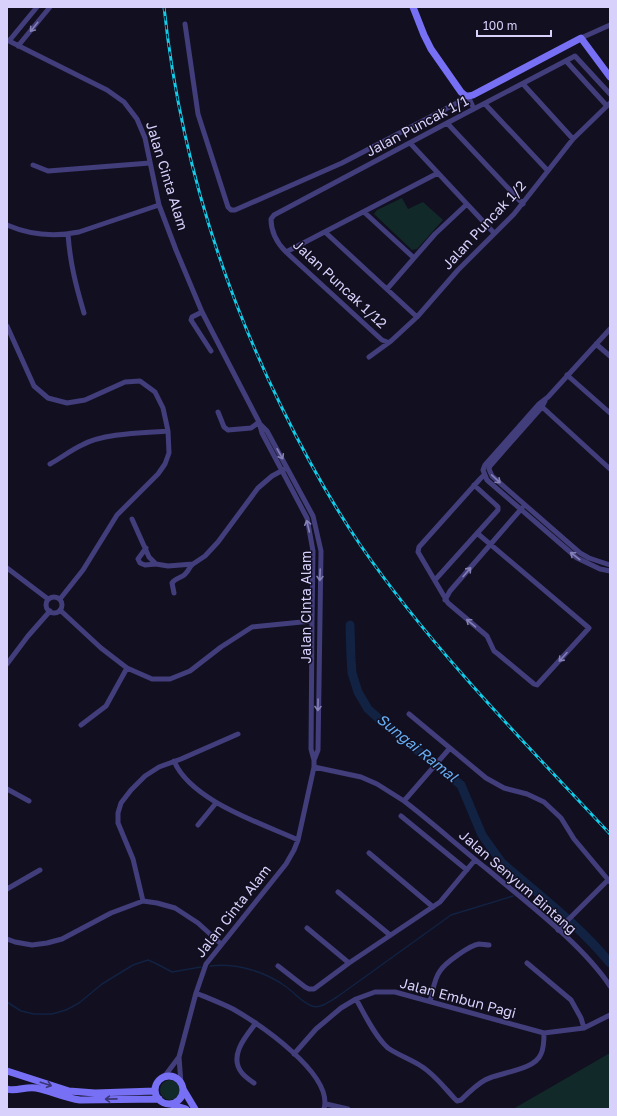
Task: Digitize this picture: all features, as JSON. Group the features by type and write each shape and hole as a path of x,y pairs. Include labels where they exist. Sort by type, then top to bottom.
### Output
{"street":[{"path":"8,41 37,7"},
{"path":"18,46 50,7"},
{"path":"413,7 431,48 474,109"},
{"path":"185,24 198,114 228,207 231,210 235,210 342,163 457,103 466,96 580,38 610,25"},
{"path":"580,38 610,77"},
{"name":"Jalan Cinta Alam","path":"8,41 107,90 124,102 137,119 145,138 159,205 202,312 259,422 262,433 304,512 309,526 314,557 311,749 314,767 298,840 294,850 286,864 206,964 196,993 179,1057 182,1087 195,1109"},
{"name":"Jalan Puncak 1/1","path":"271,220 274,215 410,142 576,56 610,94"},
{"path":"566,61 609,104"},
{"path":"523,84 573,139"},
{"path":"485,104 548,170"},
{"name":"Jalan Puncak 1/2","path":"369,357 387,342 391,341 417,317 458,270 523,204 573,139 609,104"},
{"path":"447,123 523,204"},
{"path":"410,142 494,233"},
{"path":"33,165 48,171 150,163"},
{"path":"286,252 438,173"},
{"path":"387,289 435,234 467,204"},
{"path":"7,225 21,231 43,234 68,234 86,230 159,205"},
{"path":"364,212 414,258"},
{"name":"Jalan Puncak 1/12","path":"271,220 271,226 277,242 286,252 382,340 387,342"},
{"path":"325,232 417,317"},
{"path":"68,234 69,256 74,282 84,313"},
{"path":"202,312 192,317 191,320 211,351"},
{"path":"7,326 34,386 48,398 67,403 85,400 125,382 140,381 155,392 163,408 168,431 169,453 165,464 158,474 117,515 83,570 60,599"},
{"path":"610,328 485,465 483,470 484,475 488,480 577,558 600,569 610,571"},
{"path":"596,344 610,356"},
{"path":"567,375 610,413"},
{"path":"540,405 610,468"},
{"path":"540,405 490,466 489,469 492,476 580,553 589,558 610,565"},
{"path":"218,412 224,427 228,430 251,428 259,422"},
{"name":"Jalan Cinta Alam","path":"259,422 267,431 313,516 321,551 318,750 314,760"},
{"path":"50,464 83,444 96,440 125,435 168,431"},
{"path":"174,593 172,583 175,578 183,576 188,568 205,556 218,542 258,488 272,476 288,468"},
{"path":"477,534 589,628 537,685 494,651 487,636 445,600 417,549 484,475"},
{"path":"435,580 496,513 498,507 474,485"},
{"path":"445,600 450,590 521,510 520,501"},
{"path":"521,510 531,510"},
{"path":"132,518 149,557 156,564"},
{"path":"146,548 138,559 140,563 145,565 156,564 168,566 193,564"},
{"path":"7,568 48,599"},
{"path":"48,599 53,597 60,599"},
{"path":"48,599 46,604 50,611 54,613 60,610 62,603 60,599"},
{"path":"60,610 101,648 127,668 152,679 170,679 190,671 221,647 252,627 312,621"},
{"path":"7,664 28,636 50,611"},
{"path":"81,725 106,706 127,668"},
{"path":"409,714 449,749 486,778 504,788 527,794 544,802 561,818 574,839 609,881 558,930"},
{"path":"143,901 133,859 118,823 118,813 121,803 145,776 159,767 238,734"},
{"path":"404,801 449,749"},
{"path":"174,761 181,773 190,783 216,804 298,840"},
{"name":"Jalan Senyum Bintang","path":"314,767 361,777 377,784 404,801 558,930 591,963 610,986"},
{"path":"7,789 30,801"},
{"path":"198,825 216,804"},
{"path":"401,816 467,870"},
{"path":"369,853 433,907"},
{"path":"278,966 309,990 314,989 349,963 440,902 475,860"},
{"path":"7,889 40,870"},
{"path":"338,892 390,935"},
{"path":"7,939 32,945 47,944 62,939 111,913 143,901 175,908 198,923 222,944"},
{"path":"308,928 349,963"},
{"path":"430,1001 440,970 448,962 479,944 489,946"},
{"path":"527,963 571,1000 581,1018 584,1028"},
{"name":"Jalan Embun Pagi","path":"294,1054 316,1029 341,1008 356,999 375,992 395,992 544,1033 584,1028 610,1015"},
{"path":"196,993 231,1008 256,1023 294,1054 317,1077 323,1090 325,1106 348,1109"},
{"path":"356,999 387,1047 397,1054 422,1066 436,1078 457,1101 461,1100 485,1080 516,1071 533,1063 541,1056 544,1043 544,1033"},
{"path":"254,1083 241,1073 236,1060 240,1045 256,1023"},
{"name":"Jalan Cinta Alam","path":"164,1077 179,1057"},
{"path":"8,1072 69,1091 95,1093 155,1091"},
{"path":"170,1104 179,1099 182,1087 178,1079 172,1076 164,1077 157,1082 155,1091 159,1099 164,1103 186,1109"},
{"path":"7,1089 12,1091 35,1088 67,1098 80,1100 159,1099"}],"green space":[{"path":"402,198 408,209 423,202 443,220 417,249 412,250 374,214 377,210"},
{"path":"610,1053 610,1109 513,1109"},
{"path":"170,1080 177,1083 180,1090 177,1097 170,1100 163,1097 160,1090 163,1083"}],"waterway":[{"name":"Sungai Ramal","path":"350,625 352,673 358,692 368,709 461,785 482,835 502,863 572,923 610,963"},
{"path":"522,893 533,889"},
{"path":"210,966 220,965 240,967 259,972 277,981 308,1004 315,1007 325,1004 337,997 451,915 513,896"},
{"path":"7,1002 21,1011 34,1014 52,1014 66,1010 79,1003 102,984 133,965 148,960 172,972 201,967"}],"railway":[{"path":"164,7 180,111 191,162 205,212 221,262 259,360 309,461 361,546 418,622 480,694 610,834"}]}
